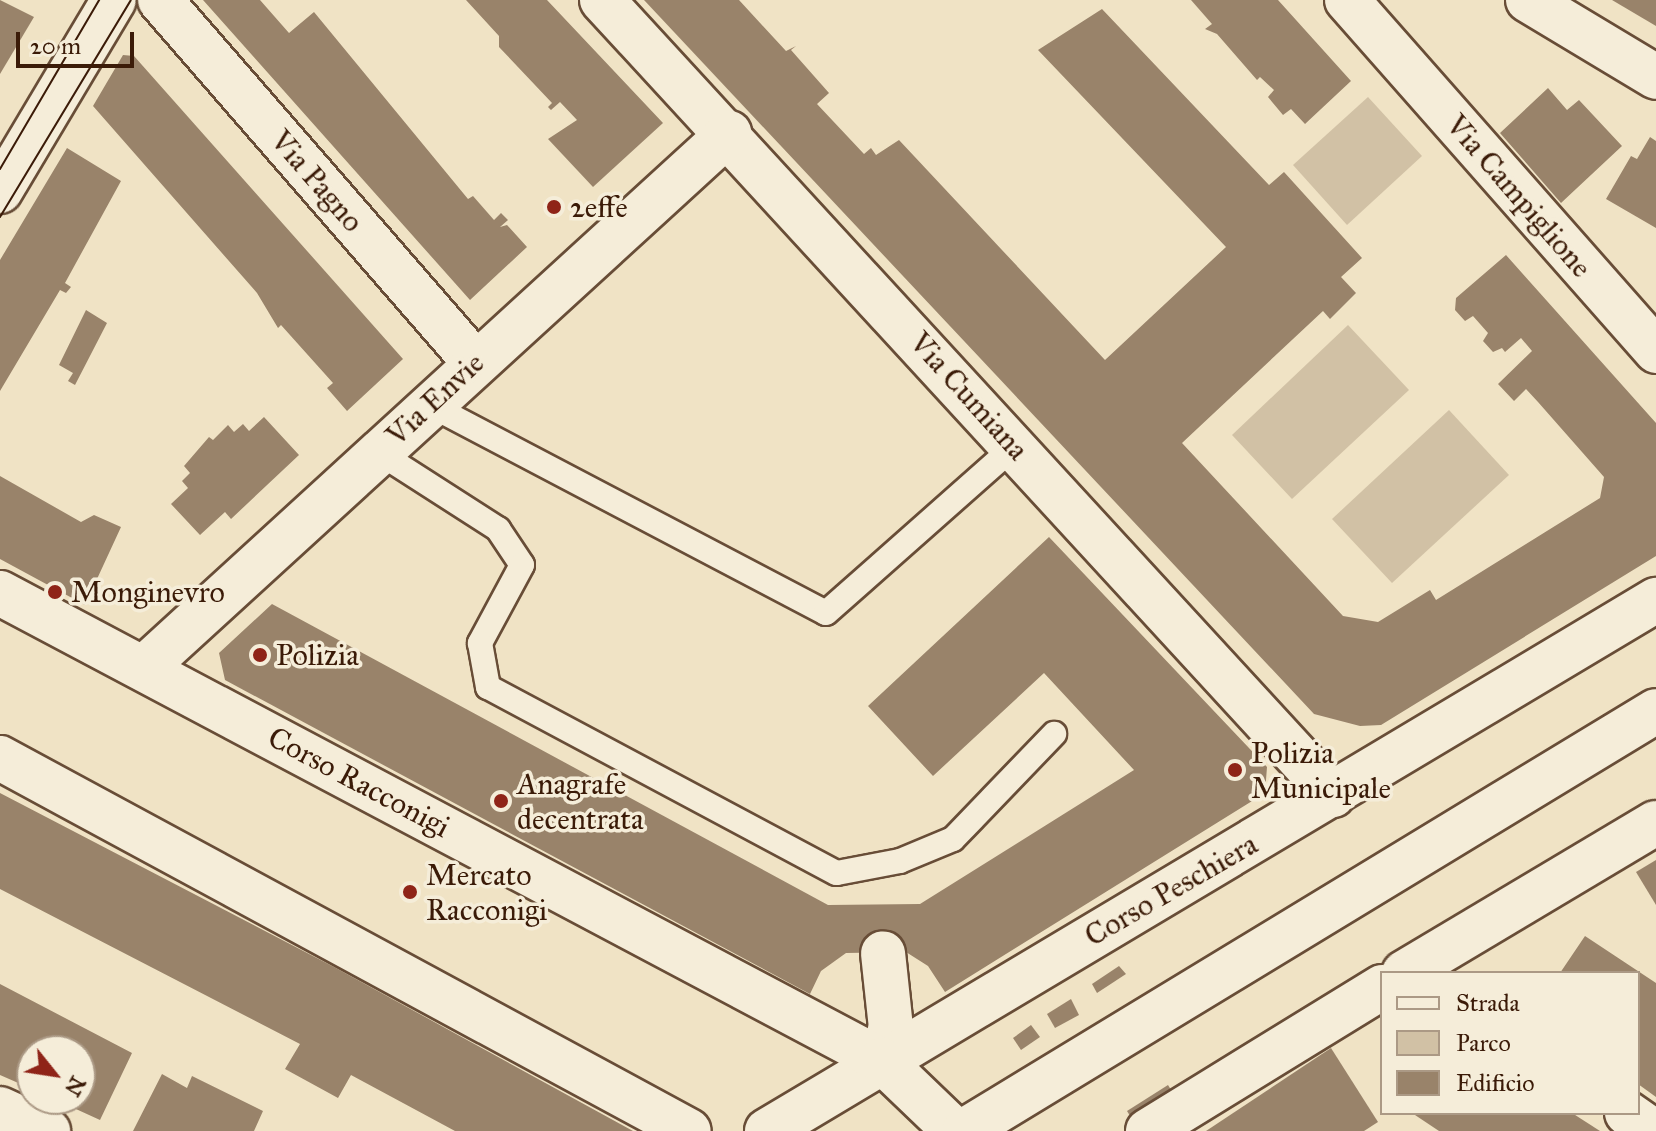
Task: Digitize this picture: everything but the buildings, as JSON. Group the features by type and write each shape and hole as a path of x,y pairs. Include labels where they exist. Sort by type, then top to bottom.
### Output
{"street":[{"name":"Via Pagno","path":"160,0 475,362"},
{"name":"Via Cumiana","path":"602,0 729,133 1333,795"},
{"name":"Via Campiglione","path":"1347,0 1656,351"},
{"path":"1528,0 1656,77"},
{"path":"0,191 103,4"},
{"name":"Via Envie","path":"144,668 475,362 729,133"},
{"name":"Corso Racconigi","path":"0,593 881,1060 955,1131"},
{"name":"Corso Peschiera","path":"767,1131 881,1060 1333,795 1656,600"},
{"path":"964,1131 1656,711"},
{"path":"0,758 689,1131"},
{"path":"1413,971 1656,823"},
{"path":"881,1060 891,1028 883,953"},
{"path":"1148,1131 1380,991"},
{"path":"0,1109 48,1131"},
{"path":"1630,1115 1653,1131"}],"lane":[{"path":"430,405 728,565 826,613 1015,446"},
{"path":"378,452 498,529 522,565 480,643 488,687 837,873 900,861 953,839 1054,734"}],"green space":[{"path":"1368,97 1422,156 1347,225 1293,165"},
{"path":"1348,325 1409,390 1292,499 1232,435"},
{"path":"1449,410 1509,475 1392,583 1332,519"}],"tram line":[{"path":"0,169 99,0"},
{"path":"0,217 131,0"}],"place":[{"name":"2effe","path":"554,207"},
{"name":"Monginevro","path":"55,592"},
{"name":"Polizia","path":"260,655"},
{"name":"Polizia Municipale","path":"1235,770"},
{"name":"Anagrafe decentrata","path":"501,801"},
{"name":"Mercato Racconigi","path":"410,892"}]}
